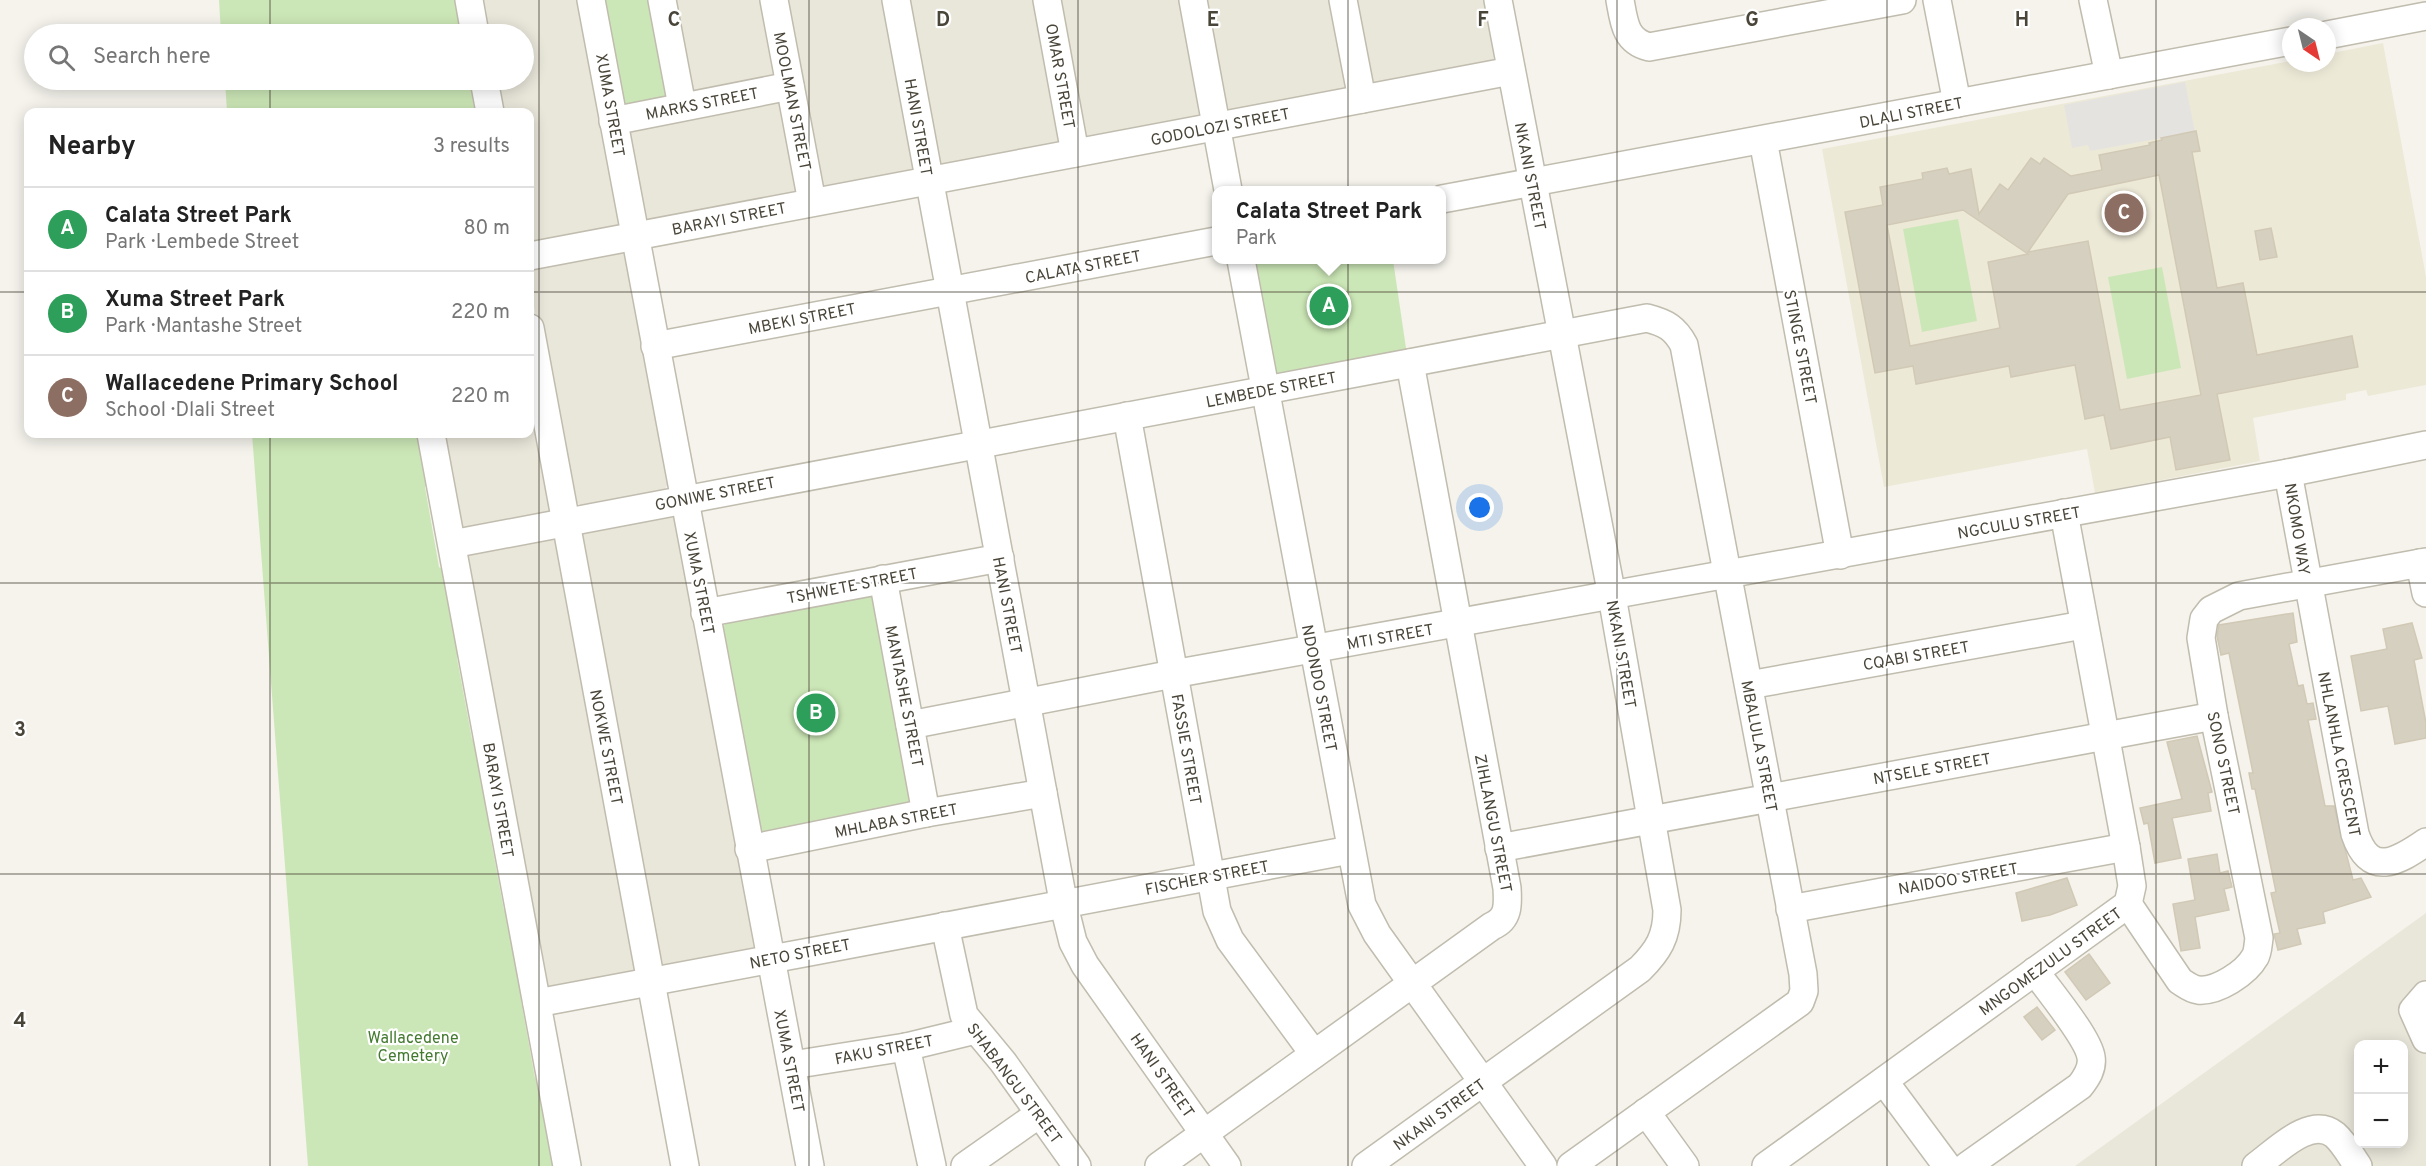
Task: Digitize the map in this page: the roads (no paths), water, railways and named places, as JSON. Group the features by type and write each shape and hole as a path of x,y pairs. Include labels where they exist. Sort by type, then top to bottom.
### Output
{"street":[{"path":"469,0 473,24"},
{"name":"XUMA STREET","path":"591,0 810,1166"},
{"path":"662,0 682,106"},
{"name":"MOOLMAN STREET","path":"774,0 812,202"},
{"name":"HANI STREET","path":"896,0 1064,906 1073,942 1085,965 1227,1166"},
{"name":"OMAR STREET","path":"1047,0 1076,153"},
{"path":"1193,0 1227,186"},
{"path":"1343,0 1362,99"},
{"name":"NKANI STREET","path":"1366,1166 1640,969 1663,941 1667,928 1667,910 1612,596 1498,0"},
{"path":"1620,0 1625,27 1631,38 1649,47 1902,0"},
{"path":"1937,0 1957,103"},
{"path":"2093,0 2109,75"},
{"path":"2336,33 2426,16"},
{"name":"DLALI STREET","path":"1532,182 2282,43"},
{"name":"GODOLOZI STREET","path":"929,180 1511,71"},
{"name":"MARKS STREET","path":"613,121 790,86"},
{"path":"486,90 489,108"},
{"name":"STINGE STREET","path":"1762,140 1840,555"},
{"name":"BARAYI STREET","path":"534,255 929,180"},
{"path":"1446,198 1532,182"},
{"name":"CALATA STREET","path":"950,291 1212,242"},
{"name":"NDONDO STREET","path":"1242,264 1312,650 1362,905 1368,919 1412,984 1544,1166"},
{"name":"MBEKI STREET","path":"655,346 950,291"},
{"name":"MBALULA STREET","path":"1563,334 1647,318 1663,322 1679,335 1684,345 1803,975 1804,991 1800,1002 1571,1166"},
{"name":"LEMBEDE STREET","path":"978,444 1563,334"},
{"name":"NOKWE STREET","path":"534,350 685,1166"},
{"name":"ZIHLANGU STREET","path":"1159,1166 1501,922 1508,903 1410,363"},
{"name":"FASSIE STREET","path":"1127,416 1217,911 1230,940 1314,1054"},
{"name":"BARAYI STREET","path":"432,438 567,1166"},
{"name":"GONIWE STREET","path":"452,544 684,498 978,444"},
{"name":"NGCULU STREET","path":"1612,596 2288,473 2426,445"},
{"name":"NKOMO WAY","path":"2288,473 2307,585"},
{"name":"MNGOMEZULU STREET","path":"1766,1166 2128,904 2132,886 2126,847 2082,625 2064,513"},
{"name":"TSHWETE STREET","path":"705,613 1000,558"},
{"path":"2423,563 2426,593"},
{"name":"SONO STREET","path":"2128,904 2180,981 2198,990 2219,985 2248,965 2257,955 2259,938 2214,716 2201,639 2204,619 2211,610 2237,597 2423,563"},
{"name":"MANTASHE STREET","path":"883,579 926,813"},
{"name":"NHLANHLA CRESCENT","path":"2307,585 2360,849 2367,857 2378,862 2389,862 2401,859 2426,842"},
{"name":"MTI STREET","path":"910,724 1173,674 1612,596"},
{"name":"CQABI STREET","path":"1749,685 2082,625"},
{"name":"NTSELE STREET","path":"1499,848 2214,716"},
{"name":"MHLABA STREET","path":"749,849 926,813 1043,793"},
{"name":"NAIDOO STREET","path":"1790,909 2126,847"},
{"name":"FISCHER STREET","path":"1064,906 1350,850"},
{"name":"NETO STREET","path":"537,1003 945,926 1064,906"},
{"name":"SHABANGU STREET","path":"945,926 964,1015 1003,1062 1077,1166"},
{"path":"1967,1166 2080,1086 2090,1071 2088,1046 2035,971"},
{"path":"2426,995 2414,1010 2426,1039"},
{"name":"FAKU STREET","path":"792,1065 906,1047 976,1030"},
{"path":"906,1047 932,1166"},
{"path":"1884,1081 1947,1166"},
{"path":"1646,1112 1685,1166"},
{"path":"965,1166 1039,1114"},
{"path":"2256,1166 2301,1133 2316,1129 2337,1137 2358,1166"}],"place":[{"name":"Wallacedene Primary School","path":"2124,213"},
{"name":"Calata Street Park","path":"1329,306"},
{"name":"Xuma Street Park","path":"816,713"}],"park label":[{"name":"Wallacedene Cemetery","path":"413,1046"}]}
